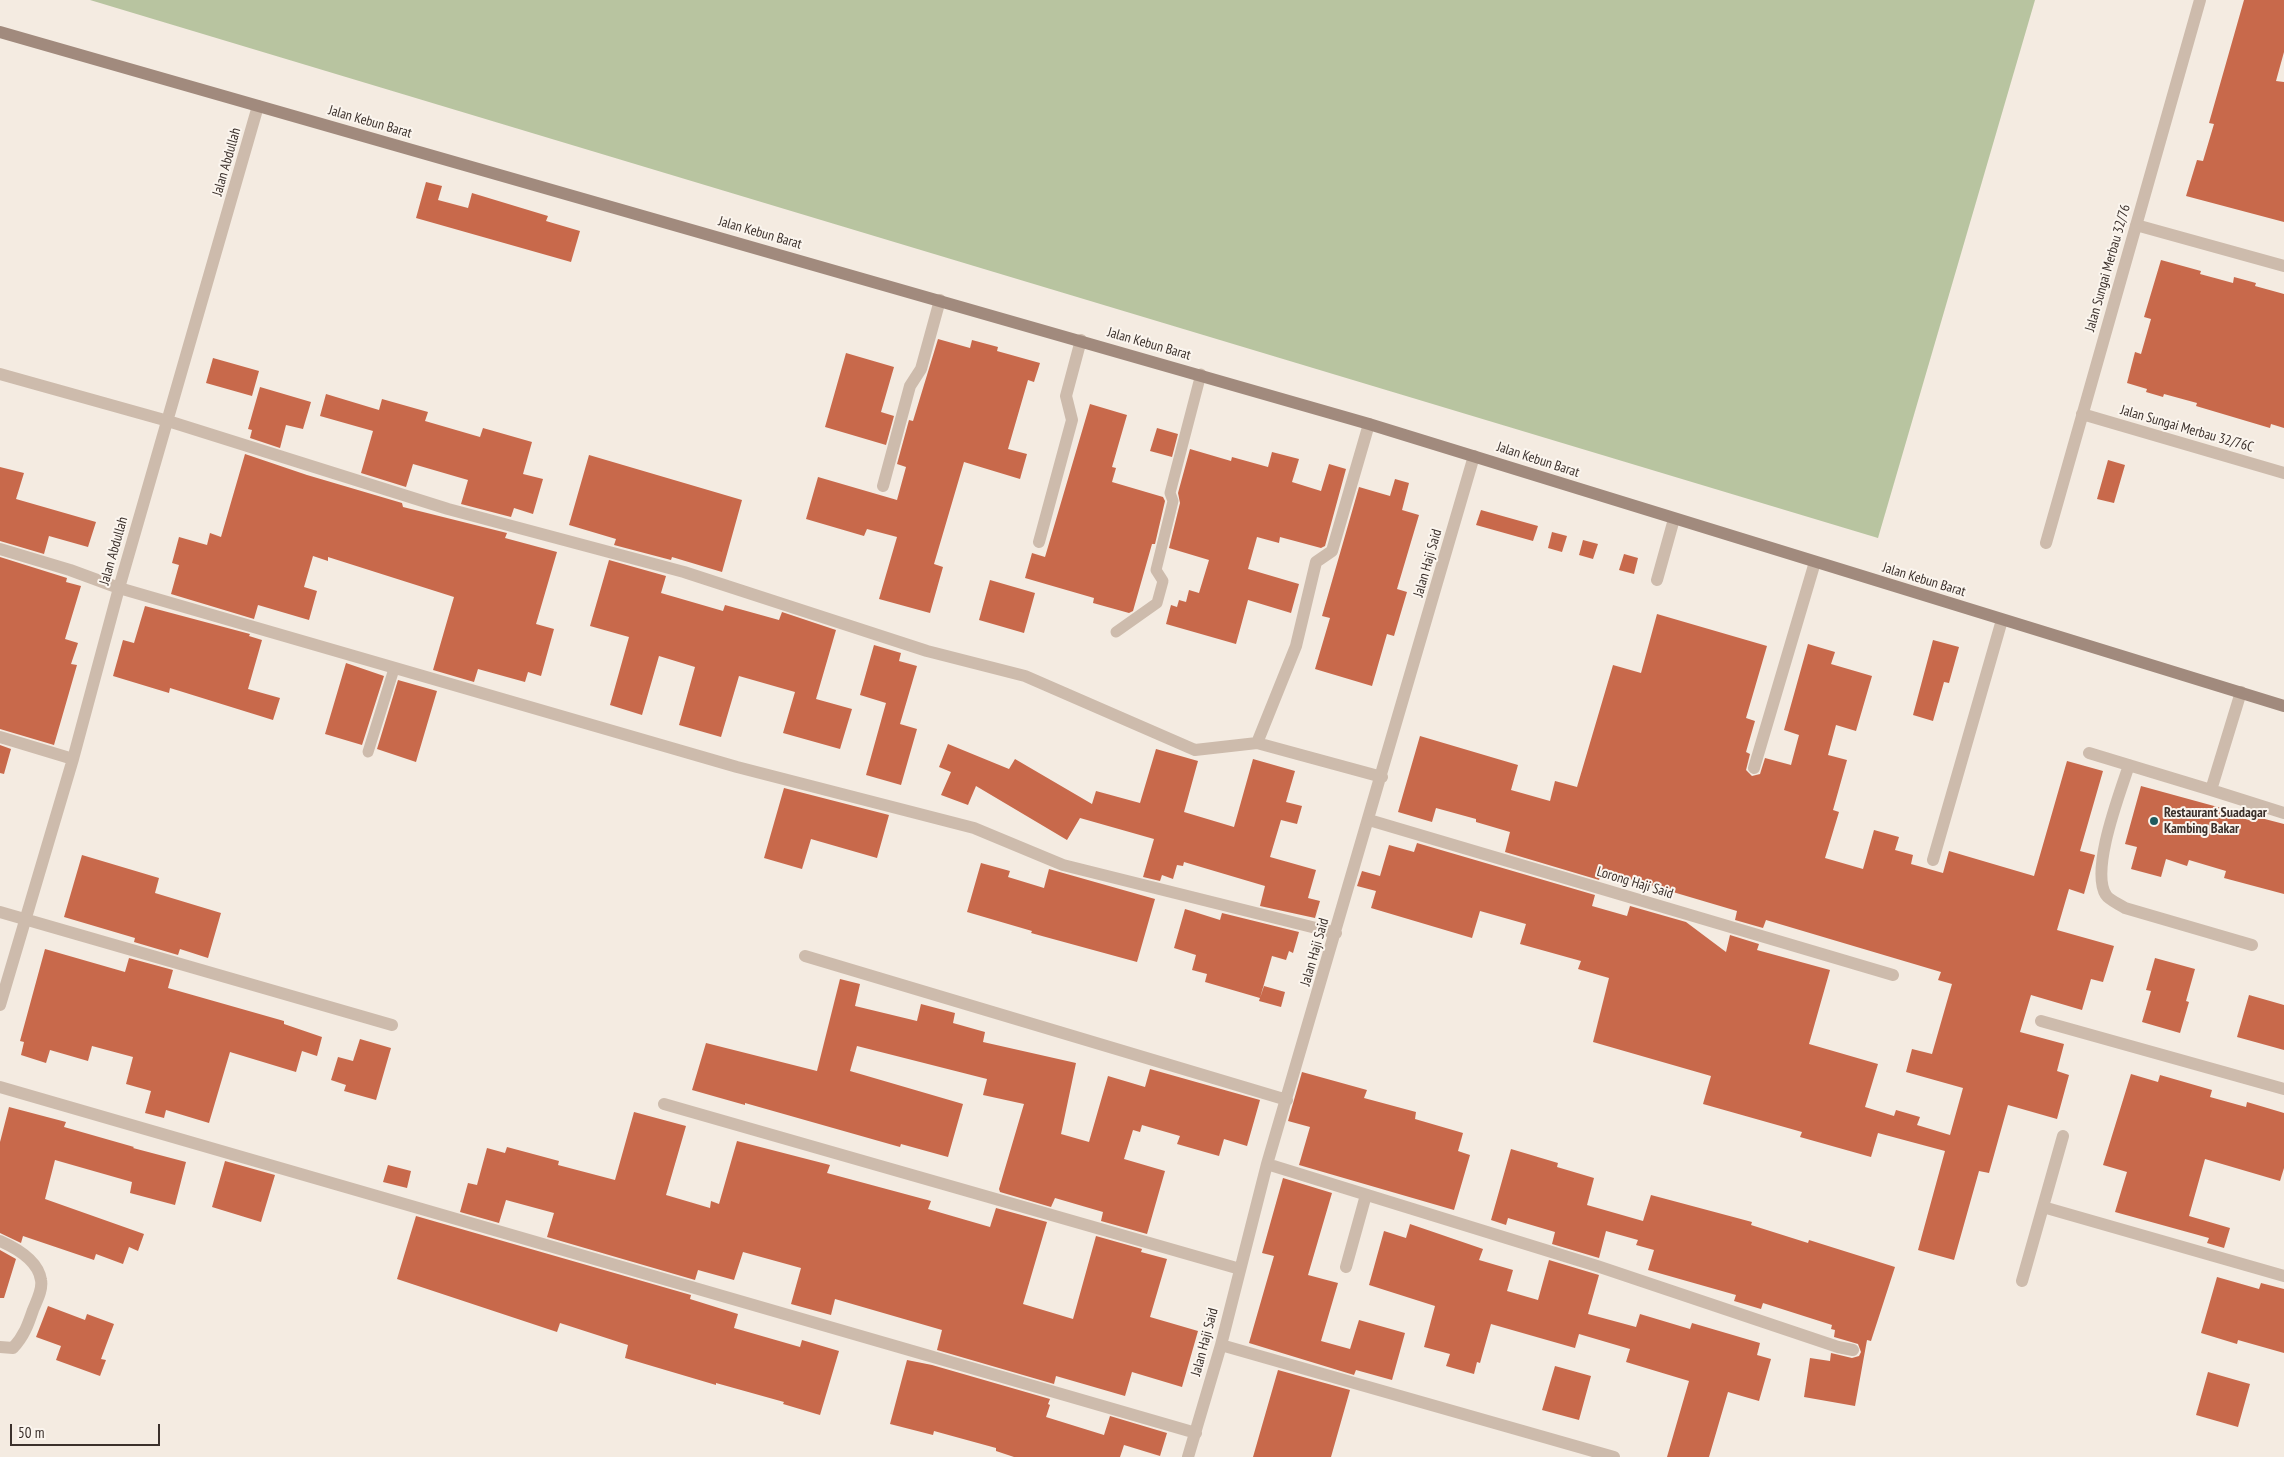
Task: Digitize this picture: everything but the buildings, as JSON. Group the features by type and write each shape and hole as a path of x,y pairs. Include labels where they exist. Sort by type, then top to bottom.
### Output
{"main road":[{"name":"Jalan Kebun Barat","path":"0,32 1201,374 1474,456 2284,706"}],"street":[{"name":"Jalan Sungai Merbau 32/76","path":"2046,543 2200,0"},
{"name":"Jalan Abdullah","path":"0,1005 73,759 119,588 258,106"},
{"path":"2136,225 2284,266"},
{"path":"883,486 910,386 921,369 940,300"},
{"path":"1039,542 1072,420 1066,396 1081,340"},
{"path":"0,374 168,421 448,509 684,572 927,651 1025,676 1196,750 1257,743 1382,777"},
{"name":"Jalan Sungai Merbau 32/76C","path":"2082,414 2284,473"},
{"path":"1257,743 1296,646 1316,562 1332,551 1369,424"},
{"name":"Jalan Haji Said","path":"1188,1457 1221,1346 1267,1164 1382,777 1474,456"},
{"path":"1657,580 1674,519"},
{"path":"0,549 70,570 119,588 394,669 737,767 974,828 1062,865 1336,933"},
{"path":"1754,768 1815,562"},
{"path":"1933,860 2002,620"},
{"path":"2211,790 2241,692"},
{"path":"0,737 73,759"},
{"path":"2089,753 2284,813"},
{"path":"2129,765 2102,862 2101,881 2106,896 2125,908 2252,945"},
{"name":"Lorong Haji Said","path":"1369,820 1893,975"},
{"path":"0,912 392,1025"},
{"path":"805,956 1286,1100"},
{"path":"2041,1021 2284,1089"},
{"path":"0,1087 1196,1433"},
{"path":"664,1104 1240,1269"},
{"path":"2022,1281 2063,1136"},
{"path":"1267,1164 1597,1266 1838,1347 1853,1350"},
{"path":"1346,1267 1366,1195"},
{"path":"2043,1208 2284,1276"},
{"path":"0,1241 17,1248 31,1261 41,1280 41,1289 24,1336 13,1348 0,1347"},
{"path":"1221,1346 1614,1457"}],"lane":[{"path":"1116,632 1157,603 1163,581 1156,570 1173,501 1170,493 1201,374"},
{"path":"368,752 394,669"}],"green space":[{"path":"90,0 2035,0 1878,538"}],"place":[{"name":"Restaurant Suadagar Kambing Bakar","path":"2154,821"}]}
